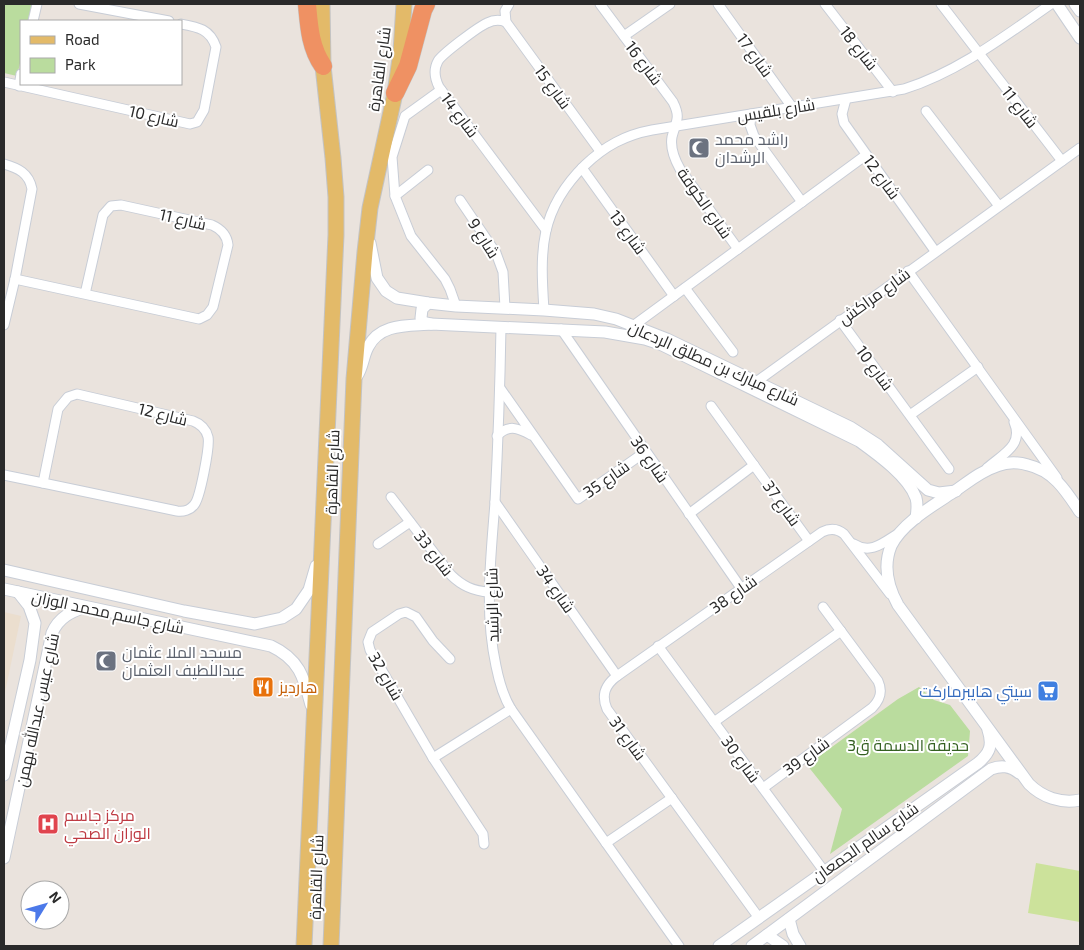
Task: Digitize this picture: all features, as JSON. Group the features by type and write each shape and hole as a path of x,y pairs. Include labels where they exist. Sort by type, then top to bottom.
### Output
{"highway":[{"path":"307,4 311,40 315,54 323,66"},
{"path":"395,93 408,66 426,4"}],"main road":[{"name":"شارع القاهرة","path":"304,946 317,683 320,553 329,399 336,197 334,158 323,66 322,4"},
{"name":"شارع القاهرة","path":"331,946 354,379 367,236 374,186 395,93 401,52 404,4"},
{"path":"317,683 322,675 323,666 327,661 334,660 342,666"}],"street":[{"path":"33,20 37,4"},
{"path":"79,4 165,20"},
{"path":"506,22 505,10 509,4"},
{"name":"شارع 16","path":"600,4 673,102 678,114 677,126"},
{"path":"624,36 670,4"},
{"name":"شارع 17","path":"718,4 792,107"},
{"name":"شارع 11","path":"942,4 1062,161"},
{"name":"شارع بلقيس","path":"544,310 542,270 546,230 551,212 557,199 582,168 600,151 611,144 629,135 652,130 892,92 930,80 978,53 1051,4"},
{"path":"1057,4 1080,38"},
{"path":"1075,4 1080,12"},
{"name":"شارع 18","path":"828,5 892,92"},
{"name":"شارع 14","path":"506,22 498,20 486,24 440,58 435,67 435,74 437,84 441,90 546,230"},
{"name":"شارع 15","path":"506,22 600,151"},
{"name":"شارع 10","path":"4,82 190,124 197,122 204,110 216,47 213,39 206,31 199,27 182,24"},
{"path":"18,86 20,78"},
{"path":"441,90 405,116 392,157 395,196 411,236 444,279 456,306"},
{"name":"شارع 12","path":"846,99 842,112 843,120 935,251"},
{"path":"926,111 999,206"},
{"path":"751,114 750,125 754,136 802,202"},
{"name":"شارع الكوفة","path":"677,126 672,142 677,164 738,249"},
{"name":"شارع مراكش","path":"753,384 1080,148"},
{"name":"شارع الكوفة","path":"633,326 866,155"},
{"path":"4,164 17,168 24,173 30,181 32,189 4,325"},
{"name":"شارع 13","path":"582,168 674,296"},
{"path":"395,196 428,170"},
{"name":"شارع 9","path":"460,200 496,253 503,272 505,308"},
{"name":"شارع 11","path":"15,279 195,320 209,313 213,307 228,245 226,238 218,228 212,225 121,205 111,206 104,215 85,294"},
{"name":"شارع مبارك بن مطلق الردعان","path":"367,236 372,245 377,278 386,290 397,298 428,304 594,314 661,336 848,434 871,450 908,485 917,503 916,518"},
{"path":"908,271 1080,512"},
{"path":"685,288 733,352"},
{"path":"428,304 422,309 421,318 423,322 430,324"},
{"path":"605,332 608,327 607,317"},
{"name":"شارع 10","path":"840,320 949,469"},
{"name":"شارع مبارك بن مطلق الردعان","path":"354,379 361,368 369,346 380,334 395,327 430,324 605,332 652,341 753,384 859,432 878,445 928,490 939,493 956,490"},
{"name":"شارع الرشيد","path":"501,327 498,436 489,592 492,648 500,683 512,708 679,946"},
{"name":"شارع 36","path":"561,329 741,588"},
{"path":"910,415 978,367"},
{"name":"شارع 35","path":"500,388 578,499 645,452"},
{"name":"شارع 12","path":"4,475 43,483 184,511 193,507 198,498 209,444 208,434 202,426 193,421 82,394 72,395 64,400 58,408 43,483"},
{"name":"شارع 37","path":"712,406 809,541"},
{"path":"1009,410 1017,429 1018,436 1016,442 980,474 916,518 903,531 891,547 887,564 890,587 898,605 1032,787 1046,796 1061,800 1079,801"},
{"path":"498,436 505,429 514,428 524,431 535,438"},
{"path":"980,474 1000,465 1023,464 1045,471 1061,485 1072,491 1080,491"},
{"name":"شارع 37","path":"689,514 754,465"},
{"name":"شارع 33","path":"391,497 457,581 471,589 489,592"},
{"name":"شارع 34","path":"494,502 617,676"},
{"name":"شارع 33","path":"378,544 410,522"},
{"name":"شارع 38","path":"617,676 822,532 832,529 842,532 850,541 898,605"},
{"name":"شارع 38","path":"850,541 863,549 870,549 903,531"},
{"name":"شارع جاسم محمد الوزان","path":"4,570 184,611 255,624 282,618 296,609 309,590 320,553"},
{"name":"شارع جاسم محمد الوزان","path":"4,589 180,628 263,644 285,654 296,665 305,680 315,720"},
{"name":"شارع عيس عبدالله بهمن","path":"4,775 30,660 34,617 29,606 18,592"},
{"name":"شارع عيس عبدالله بهمن","path":"4,858 52,633 57,623 70,613 85,607"},
{"name":"شارع 39","path":"762,788 872,708 879,699 881,688 878,681 823,607"},
{"path":"180,628 186,620 184,611"},
{"name":"شارع 32","path":"450,659 410,612 402,612 375,629 369,639 370,650 433,758 483,834 484,844"},
{"path":"714,722 841,631"},
{"name":"شارع 30","path":"658,646 824,871"},
{"path":"30,660 33,655 38,654 44,656 47,662"},
{"name":"شارع 31","path":"617,676 609,683 605,690 606,707 759,918"},
{"path":"433,758 512,708"},
{"name":"شارع سالم الجمعان","path":"719,946 982,760 988,754 991,747 986,726"},
{"name":"شارع سالم الجمعان","path":"752,946 991,769 1000,766 1022,774"},
{"path":"606,843 672,798"},
{"path":"855,849 862,850 865,853 864,863"},
{"path":"789,919 793,934 800,946"},
{"path":"767,935 784,946"}],"shaded area":[{"path":"4,612 21,616 4,697"}],"green space":[{"path":"4,4 34,4 30,20 20,20 20,63 17,76 4,73"},
{"name":"حديقة الدسمة ق3","path":"919,687 934,700 950,705 970,731 968,756 830,854 842,809 807,765 898,699"},
{"path":"1036,863 1080,871 1080,922 1028,913"}],"place":[{"name":"راشد محمد الرشدان","path":"699,148"},
{"name":"مسجد الملا عثمان عبداللطيف العثمان","path":"106,661"},
{"name":"هارديز","path":"263,687"},
{"name":"سيتي هايبرماركت","path":"1048,691"},
{"name":"مركز جاسم الوزان الصحي","path":"48,824"}]}
